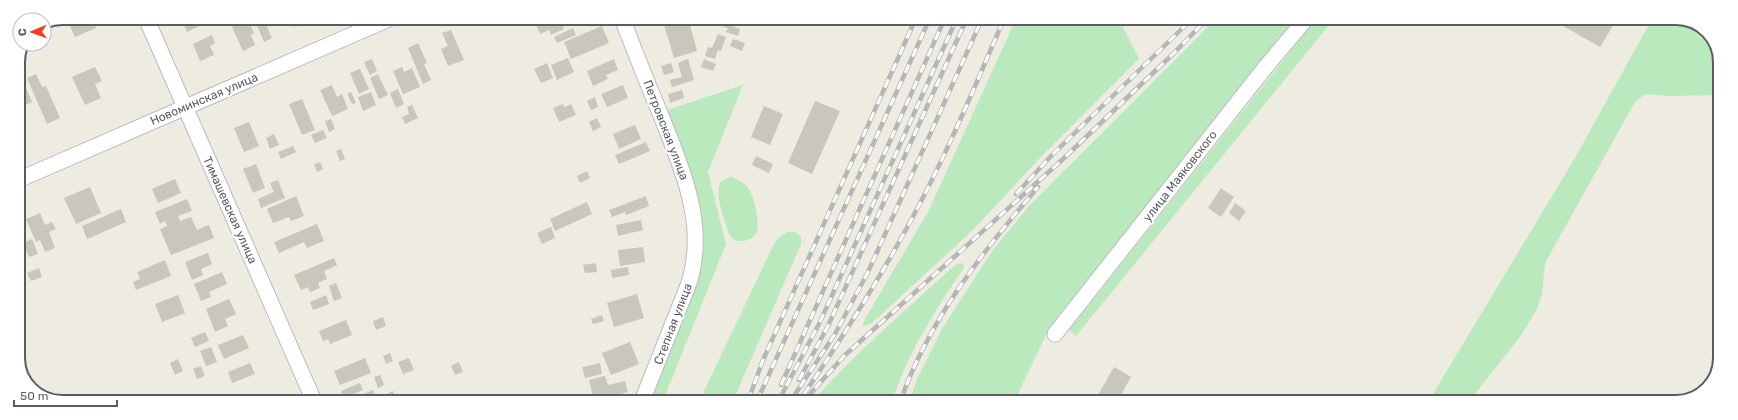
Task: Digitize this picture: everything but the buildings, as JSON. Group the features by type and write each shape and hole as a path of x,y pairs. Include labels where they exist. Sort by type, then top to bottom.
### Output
{"street":[{"name":"Тимашевская улица","path":"149,25 311,395"},
{"name":"Новоминская улица","path":"25,177 375,25"},
{"name":"Петровская улица","path":"625,25 684,176 693,212 696,245"},
{"name":"улица Маяковского","path":"1055,334 1268,64 1301,25"},
{"name":"Степная улица","path":"644,395 689,283 694,268 696,245"}],"green space":[{"path":"1013,25 1122,25 1139,59 1041,157 974,229 872,323 862,327 865,319 928,212"},
{"path":"1210,25 1292,25 1257,65 1172,177 1049,329 1017,395 912,395 918,377 942,329 992,251 1029,206"},
{"path":"1311,25 1329,25 1076,336 1069,330"},
{"path":"1649,25 1683,26 1694,30 1704,38 1712,52 1713,95 1670,96 1645,94 1635,102 1545,263 1542,295 1537,309 1520,337 1474,395 1432,395 1575,158"},
{"path":"743,85 708,172 726,244 665,395 650,395 698,270 664,111"},
{"path":"731,177 741,182 749,189 755,204 758,225 757,230 756,234 752,238 747,240 736,241 730,236 721,207 718,191 719,185 723,180"},
{"path":"787,232 795,232 801,237 801,244 736,395 703,395 704,391 778,238"},
{"path":"963,263 964,268 923,332 906,366 894,395 819,395 882,331 955,265"}],"railway":[{"path":"750,395 763,360 913,25"},
{"path":"760,395 927,25"},
{"path":"781,385 942,25"},
{"path":"782,395 820,322 954,25"},
{"path":"799,380 828,326 964,25"},
{"path":"795,395 835,334 868,272 979,25"},
{"path":"804,394 861,307 896,248 928,188 951,140 1001,25"},
{"path":"1016,194 1052,155 1186,25"},
{"path":"809,395 844,356 1062,160 1201,25"},
{"path":"903,395 926,342 959,288 977,262 1038,187"}]}
